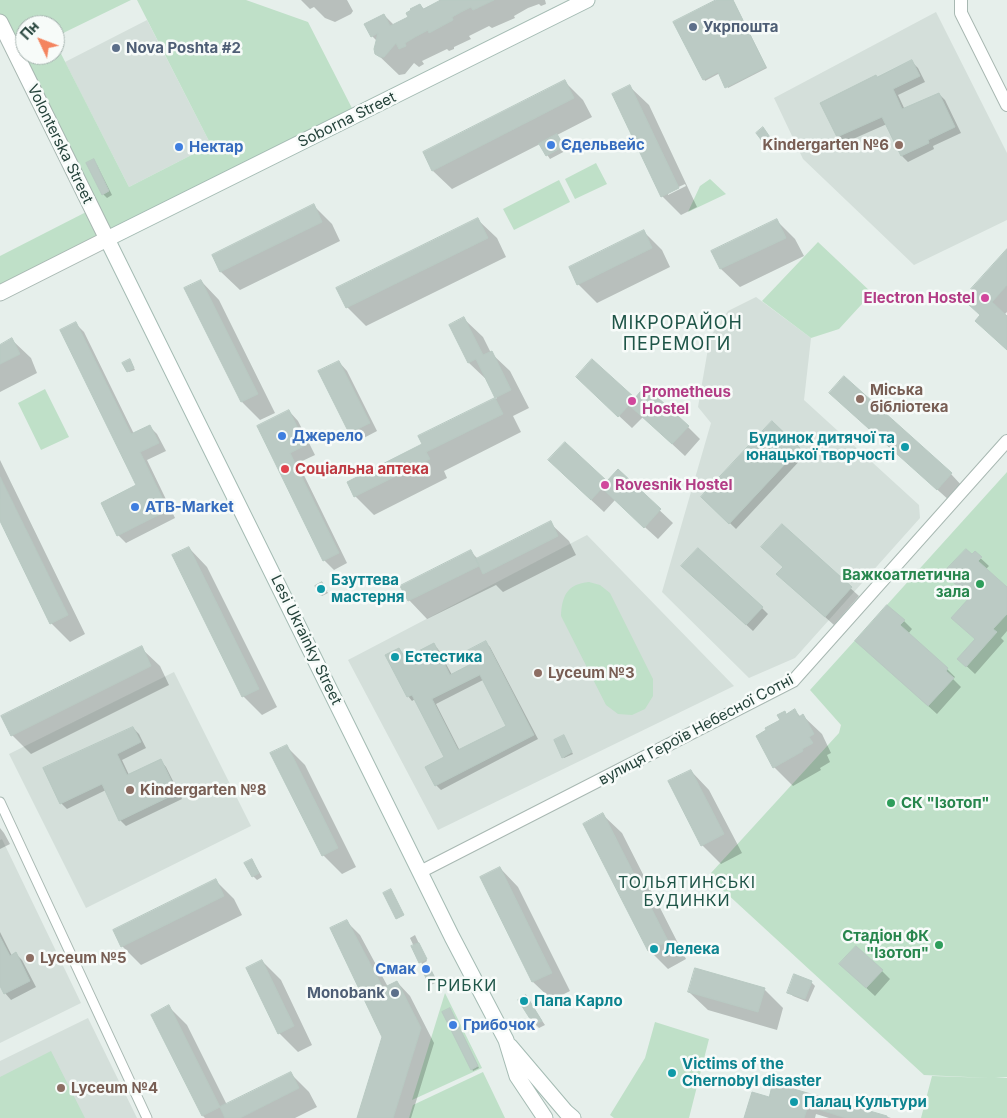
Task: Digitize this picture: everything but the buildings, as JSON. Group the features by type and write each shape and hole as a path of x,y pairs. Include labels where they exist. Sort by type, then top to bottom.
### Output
{"main road":[{"name":"Soborna Street","path":"0,293 586,0"},
{"name":"Volonterska Street","path":"0,22 107,239"},
{"name":"Lesi Ukrainky Street","path":"107,239 420,872 506,1040"},
{"path":"506,1040 517,1076 534,1118"},
{"path":"506,1040 568,1116"},
{"path":"517,1076 545,1118"}],"street":[{"path":"960,0 961,13 1007,105"},
{"name":"вулиця Героїв Небесної Сотні","path":"420,872 793,682 1007,441"},
{"path":"0,802 147,1118"}],"shaded area":[{"name":"Kindergarten №6","path":"936,12 1007,153 1007,220 914,265 803,159 774,98"},
{"path":"147,20 211,145 129,187 65,62"},
{"path":"756,297 811,338 804,400 919,505 920,518 795,658 749,678 662,592 711,423 698,407 710,337 728,311"},
{"name":"Lyceum №3","path":"587,535 734,686 438,830 348,660"},
{"name":"Kindergarten №8","path":"174,672 251,826 86,908 9,754"},
{"name":"Lyceum №5","path":"2,839 81,1003 0,1043 0,840"},
{"name":"Lyceum №4","path":"88,1018 137,1118 0,1118 0,1061"}],"green space":[{"path":"0,0 131,0 65,32 65,15 15,15 15,52 0,22"},
{"path":"137,0 246,0 308,22 356,116 0,293 0,256 92,209 21,65 65,65 65,62 129,187 211,145"},
{"path":"596,163 607,184 575,199 565,179"},
{"path":"710,179 726,194 688,212 700,186"},
{"path":"559,180 570,202 514,230 503,209"},
{"path":"818,242 872,293 839,329 811,338 762,301"},
{"path":"45,389 69,437 41,450 18,403"},
{"name":"СК \"Ізотоп\"","path":"1007,472 1007,1077 995,1078 1007,1078 1007,1118 921,1118 932,1076 990,1078 924,1075 712,880 711,873 839,733 841,725 810,690"},
{"path":"589,582 600,585 610,593 653,679 653,696 645,709 632,715 618,714 606,705 561,616 564,597 567,592 575,585"},
{"path":"445,993 482,1068 412,1100"},
{"path":"655,1022 709,1039 689,1118 614,1118 610,1115 645,1058"},
{"path":"51,1051 85,1118 0,1118 0,1077"},
{"path":"483,1072 505,1118 409,1118 413,1105"}],"place":[{"name":"Укрпошта","path":"693,27"},
{"name":"Nova Poshta #2","path":"116,48"},
{"name":"Єдельвейс","path":"551,145"},
{"name":"Kindergarten №6","path":"899,145"},
{"name":"Нектар","path":"179,147"},
{"name":"Electron Hostel","path":"985,298"},
{"name":"Міська бібліотека","path":"860,399"},
{"name":"Prometheus Hostel","path":"632,401"},
{"name":"Джерело","path":"282,436"},
{"name":"Будинок дитячої та юнацької творчості","path":"905,447"},
{"name":"Соціальна аптека","path":"285,469"},
{"name":"Rovesnik Hostel","path":"605,485"},
{"name":"ATB-Market","path":"135,507"},
{"name":"Важкоатлетична зала","path":"980,584"},
{"name":"Бзуттева мастерня","path":"321,589"},
{"name":"Естестика","path":"395,657"},
{"name":"Lyceum №3","path":"538,673"},
{"name":"Kindergarten №8","path":"130,790"},
{"name":"СК \"Ізотоп\"","path":"891,803"},
{"name":"Стадіон ФК \"Ізотоп\"","path":"939,945"},
{"name":"Лелека","path":"654,949"},
{"name":"Lyceum №5","path":"30,958"},
{"name":"Смак","path":"426,969"},
{"name":"Monobank","path":"395,993"},
{"name":"Папа Карло","path":"524,1001"},
{"name":"Грибочок","path":"453,1025"},
{"name":"Victims of the Chernobyl disaster","path":"672,1073"},
{"name":"Lyceum №4","path":"61,1088"},
{"name":"Палац Культури","path":"794,1102"}],"district":[{"name":"МІКРОРАЙОН ПЕРЕМОГИ","path":"677,334"},
{"name":"ТОЛЬЯТИНСЬКІ БУДИНКИ","path":"687,892"},
{"name":"ГРИБКИ","path":"462,986"}]}
